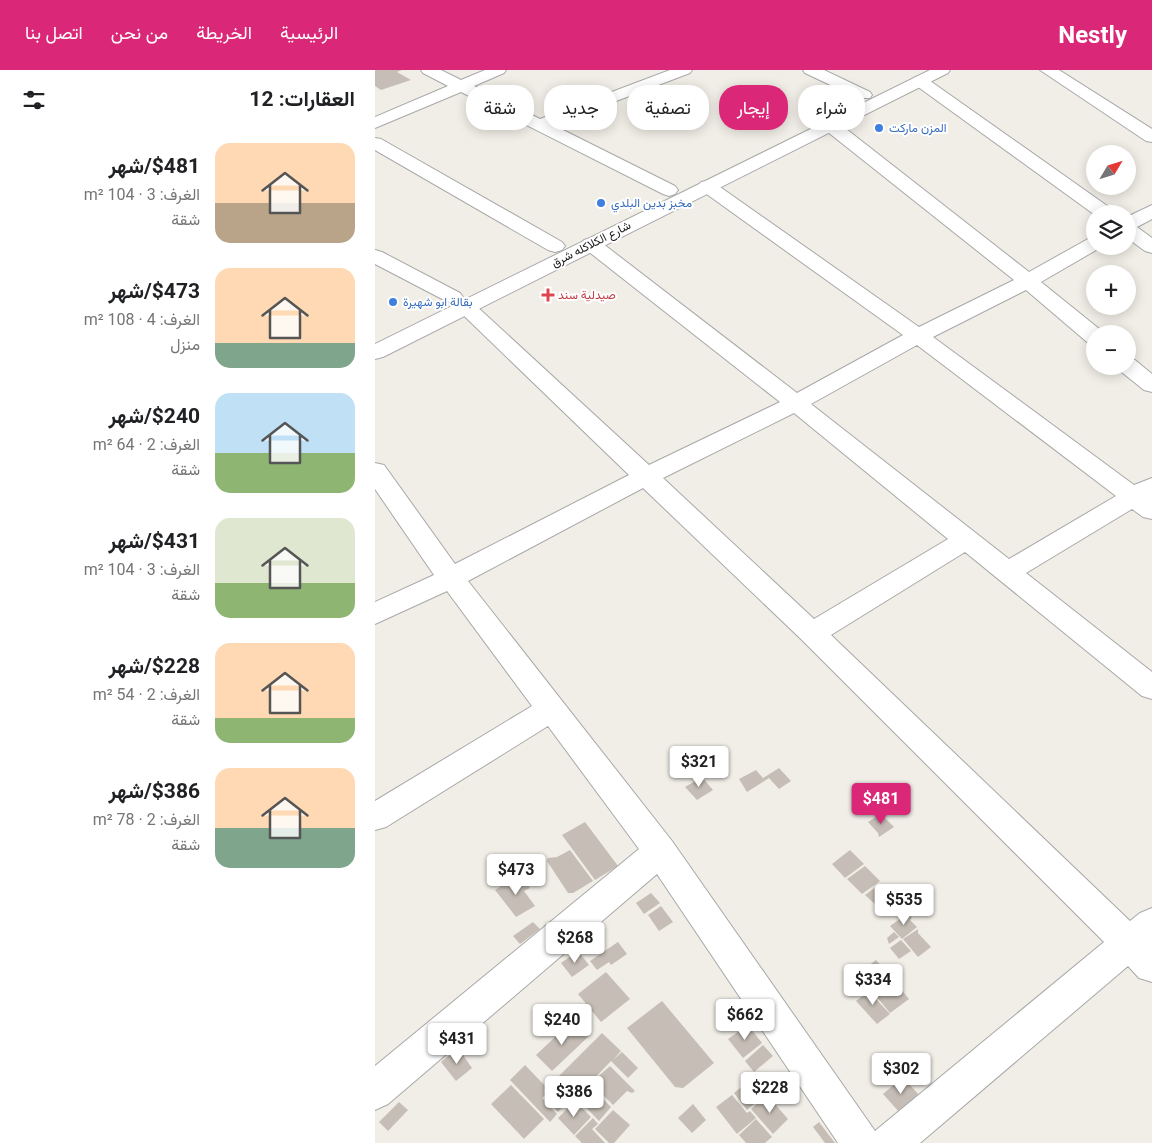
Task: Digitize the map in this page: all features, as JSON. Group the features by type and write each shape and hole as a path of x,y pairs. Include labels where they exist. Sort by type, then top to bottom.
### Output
{"street":[{"path":"429,70 669,190"},
{"path":"375,123 498,70"},
{"path":"539,125 684,70"},
{"path":"811,70 843,85"},
{"name":"شارع الكلاكله شرق","path":"865,95 917,76 942,70"},
{"path":"1048,70 1152,136"},
{"path":"917,76 1094,205"},
{"name":"شارع الكلاكله شرق","path":"865,105 917,76"},
{"name":"شارع الكلاكله شرق","path":"375,352 555,246 798,127"},
{"name":"شارع الكلاكله شرق","path":"375,335 460,302 591,244 820,130"},
{"path":"836,130 1028,281 1086,330"},
{"path":"375,143 555,246"},
{"path":"707,186 1146,498 1007,572"},
{"path":"1136,220 1152,211"},
{"path":"1136,235 1152,247"},
{"path":"591,244 796,403 1152,688"},
{"path":"375,614 451,578 645,477 796,403 917,336 1028,281 1086,248"},
{"path":"375,256 460,302 1145,945 890,1143"},
{"path":"1136,373 1152,386"},
{"path":"375,471 451,578 660,852 861,1143"},
{"path":"812,633 966,540"},
{"path":"375,817 552,709"},
{"path":"375,1091 660,852"}],"building":[{"path":"375,70 402,70 397,72 411,80 381,90 375,86"},
{"path":"779,768 791,781 779,789 769,778 747,792 739,779 756,770 763,778"},
{"path":"702,777 713,790 697,800 685,787"},
{"path":"881,814 894,827 879,837 878,833 868,822"},
{"path":"585,822 618,866 595,880 562,835"},
{"path":"570,850 593,881 573,893 568,893 547,861 548,858 557,857"},
{"path":"850,850 864,864 845,878 832,864"},
{"path":"865,866 880,881 862,894 847,879"},
{"path":"519,874 530,888 524,891 535,906 516,917 495,890"},
{"path":"877,886 888,898 877,906 865,895"},
{"path":"651,893 660,903 644,914 636,903"},
{"path":"890,899 893,903 879,912 875,909"},
{"path":"661,906 673,922 659,931 648,915"},
{"path":"908,913 912,918 910,920 917,927 902,939 890,926"},
{"path":"533,922 540,929 520,944 513,936"},
{"path":"918,929 918,933 931,947 918,957 903,939"},
{"path":"894,932 899,937 889,944 887,938"},
{"path":"901,940 911,951 899,959 890,948"},
{"path":"618,942 627,954 611,965 609,962 597,970 590,961"},
{"path":"578,951 589,965 572,977 561,963"},
{"path":"876,960 892,978 880,987 864,969"},
{"path":"606,972 630,999 601,1022 578,994"},
{"path":"895,982 909,999 890,1013 876,996"},
{"path":"877,985 880,988 872,995 890,1014 877,1024 856,1001"},
{"path":"662,1001 714,1063 683,1088 675,1087 627,1028"},
{"path":"572,1021 589,1036 552,1071 536,1055"},
{"path":"748,1025 762,1043 743,1058 728,1039"},
{"path":"602,1033 621,1051 613,1060 622,1052 638,1068 628,1078 611,1061 589,1084 585,1080 573,1092 558,1077"},
{"path":"763,1045 773,1056 754,1072 745,1061"},
{"path":"458,1048 472,1068 456,1081 441,1062"},
{"path":"525,1065 547,1088 544,1091 547,1094 542,1098 557,1114 550,1122 510,1080"},
{"path":"610,1066 635,1091 632,1093 627,1091 613,1105 591,1083"},
{"path":"903,1077 919,1095 900,1113 883,1094"},
{"path":"752,1078 766,1094 747,1110 734,1093"},
{"path":"558,1084 572,1097 558,1112 545,1099"},
{"path":"511,1085 544,1119 524,1139 491,1104"},
{"path":"590,1086 611,1107 599,1121 577,1098"},
{"path":"732,1095 747,1113 750,1111 756,1118 737,1134 716,1107"},
{"path":"767,1095 788,1119 773,1134 751,1109"},
{"path":"575,1101 591,1117 574,1135 558,1118"},
{"path":"399,1102 408,1110 388,1131 379,1122"},
{"path":"693,1104 706,1120 692,1133 678,1118"},
{"path":"613,1110 630,1125 614,1143 609,1143 595,1129"},
{"path":"593,1118 598,1124 592,1129 605,1143 582,1143 575,1136"},
{"path":"756,1119 772,1137 765,1143 746,1143 739,1135"},
{"path":"819,1122 835,1143 825,1143 813,1127"}],"place":[{"name":"المزن ماركت","path":"879,128"},
{"name":"مخبز بدين البلدي","path":"601,203"},
{"name":"صيدلية سند","path":"548,295"},
{"name":"بقالة ابو شهيرة","path":"393,302"}]}
